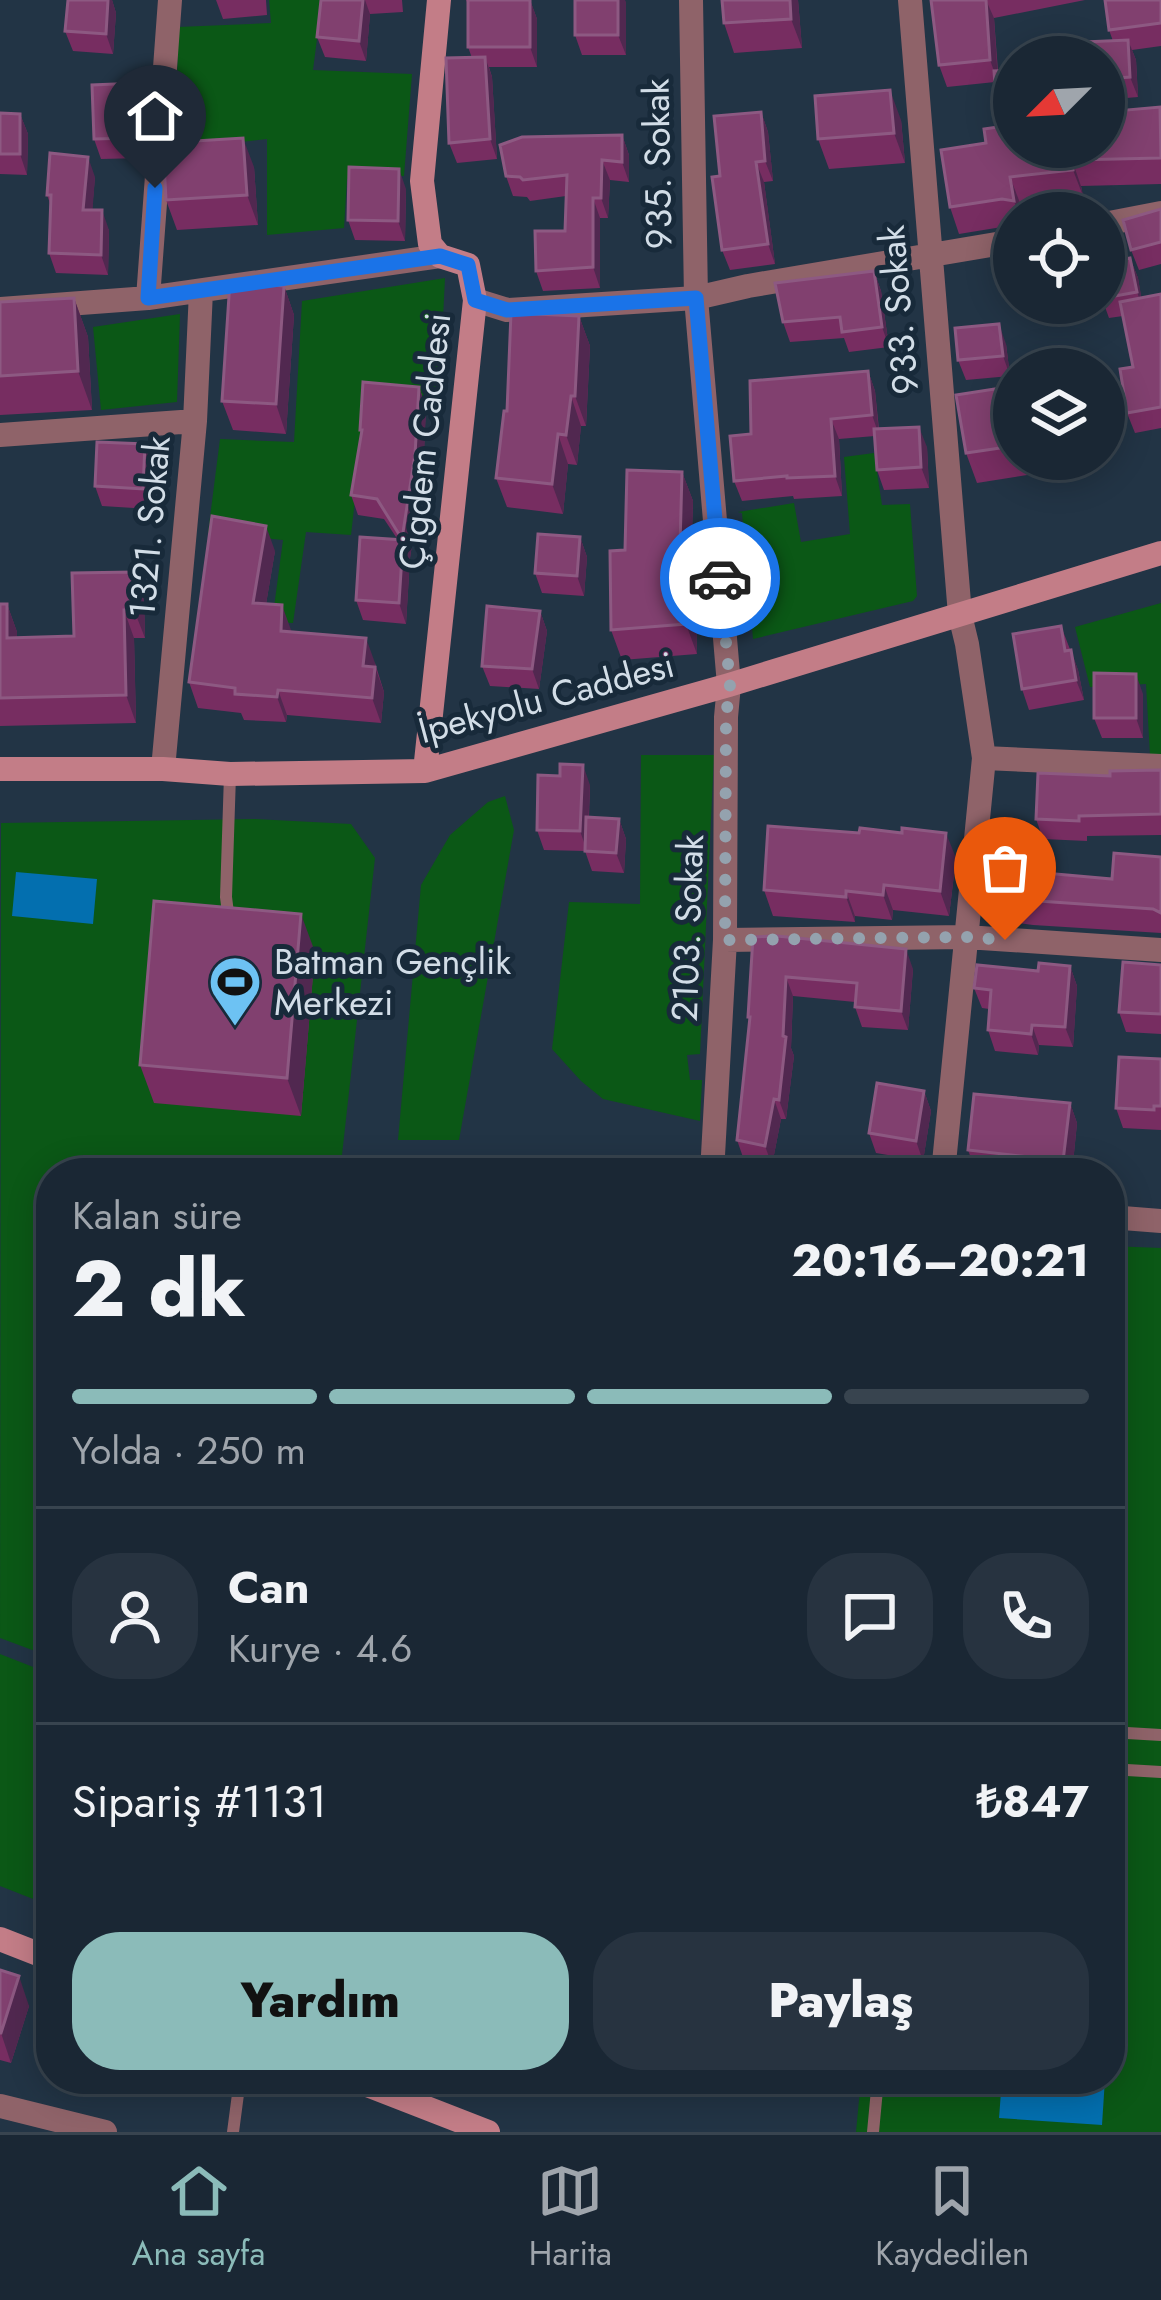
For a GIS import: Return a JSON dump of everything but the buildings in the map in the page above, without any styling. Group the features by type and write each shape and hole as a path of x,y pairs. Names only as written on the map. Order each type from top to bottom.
{"street":[{"path":"148,298 170,0"},
{"name":"Çigdem Caddesi","path":"425,771 475,300 468,265 440,256 430,244 422,181 440,0"},
{"name":"935. Sokak","path":"691,0 696,298 730,685"},
{"name":"933. Sokak","path":"910,0 960,615 985,758 944,1158"},
{"path":"1125,220 1161,214"},
{"path":"475,300 507,310 696,298 993,245"},
{"path":"0,309 148,298 440,256"},
{"name":"1321. Sokak","path":"163,770 195,421 201,291"},
{"path":"0,435 195,421"},
{"name":"İpekyolu Caddesi","path":"0,769 230,774 425,771 730,685 1161,553"},
{"name":"2103. Sokak","path":"713,1158 725,940 730,685"},
{"path":"985,758 1161,766"},
{"path":"725,940 966,937 1161,950"},
{"path":"1125,1218 1161,1222"},
{"path":"0,1939 36,1953"},
{"path":"390,2094 488,2132"},
{"path":"0,2105 105,2132"}],"lane":[{"path":"230,774 226,897 228,913 242,920"},
{"path":"1125,1733 1161,1735"},
{"path":"1125,1770 1161,1772"},
{"path":"233,2132 238,2094"},
{"path":"873,2132 877,2094"}],"green space":[{"path":"269,0 322,0 313,70 412,74 404,176 347,179 344,228 267,235 267,139 176,150 178,27 271,23"},
{"path":"445,278 439,400 367,395 351,535 306,532 293,623 272,622 283,540 208,533 220,439 294,442 302,301"},
{"path":"180,314 177,402 101,410 93,327"},
{"path":"874,453 882,505 910,504 917,596 913,601 753,639 742,513 738,512 794,503 801,542 850,534 844,457"},
{"path":"1161,603 1161,756 1150,755 1146,684 1090,687 1075,627"},
{"path":"641,755 714,755 700,1054 687,1055 690,1080 702,1080 700,1121 603,1099 552,1049 569,902 640,904"},
{"path":"505,796 514,830 459,1140 398,1140 421,885 450,835 488,802"},
{"path":"255,819 351,824 375,858 342,1158 36,1158 36,1651 0,1638 1,823"},
{"path":"1125,1247 1161,1248 1161,2132 856,2132 860,2094 1125,2094"},
{"path":"0,1654 36,1668 36,1900 0,1886"}],"water":[{"path":"16,872 97,879 93,924 12,916"},
{"path":"1001,2094 1104,2094 1102,2125 999,2118"}],"way so far":[{"path":"720,578 730,685 725,940 1005,940"}],"place":[{"name":"Batman Gençlik Merkezi","path":"235,1028"}],"route":[{"path":"155,188 148,298 440,256 468,265 475,300 507,310 696,298 720,578"}]}
